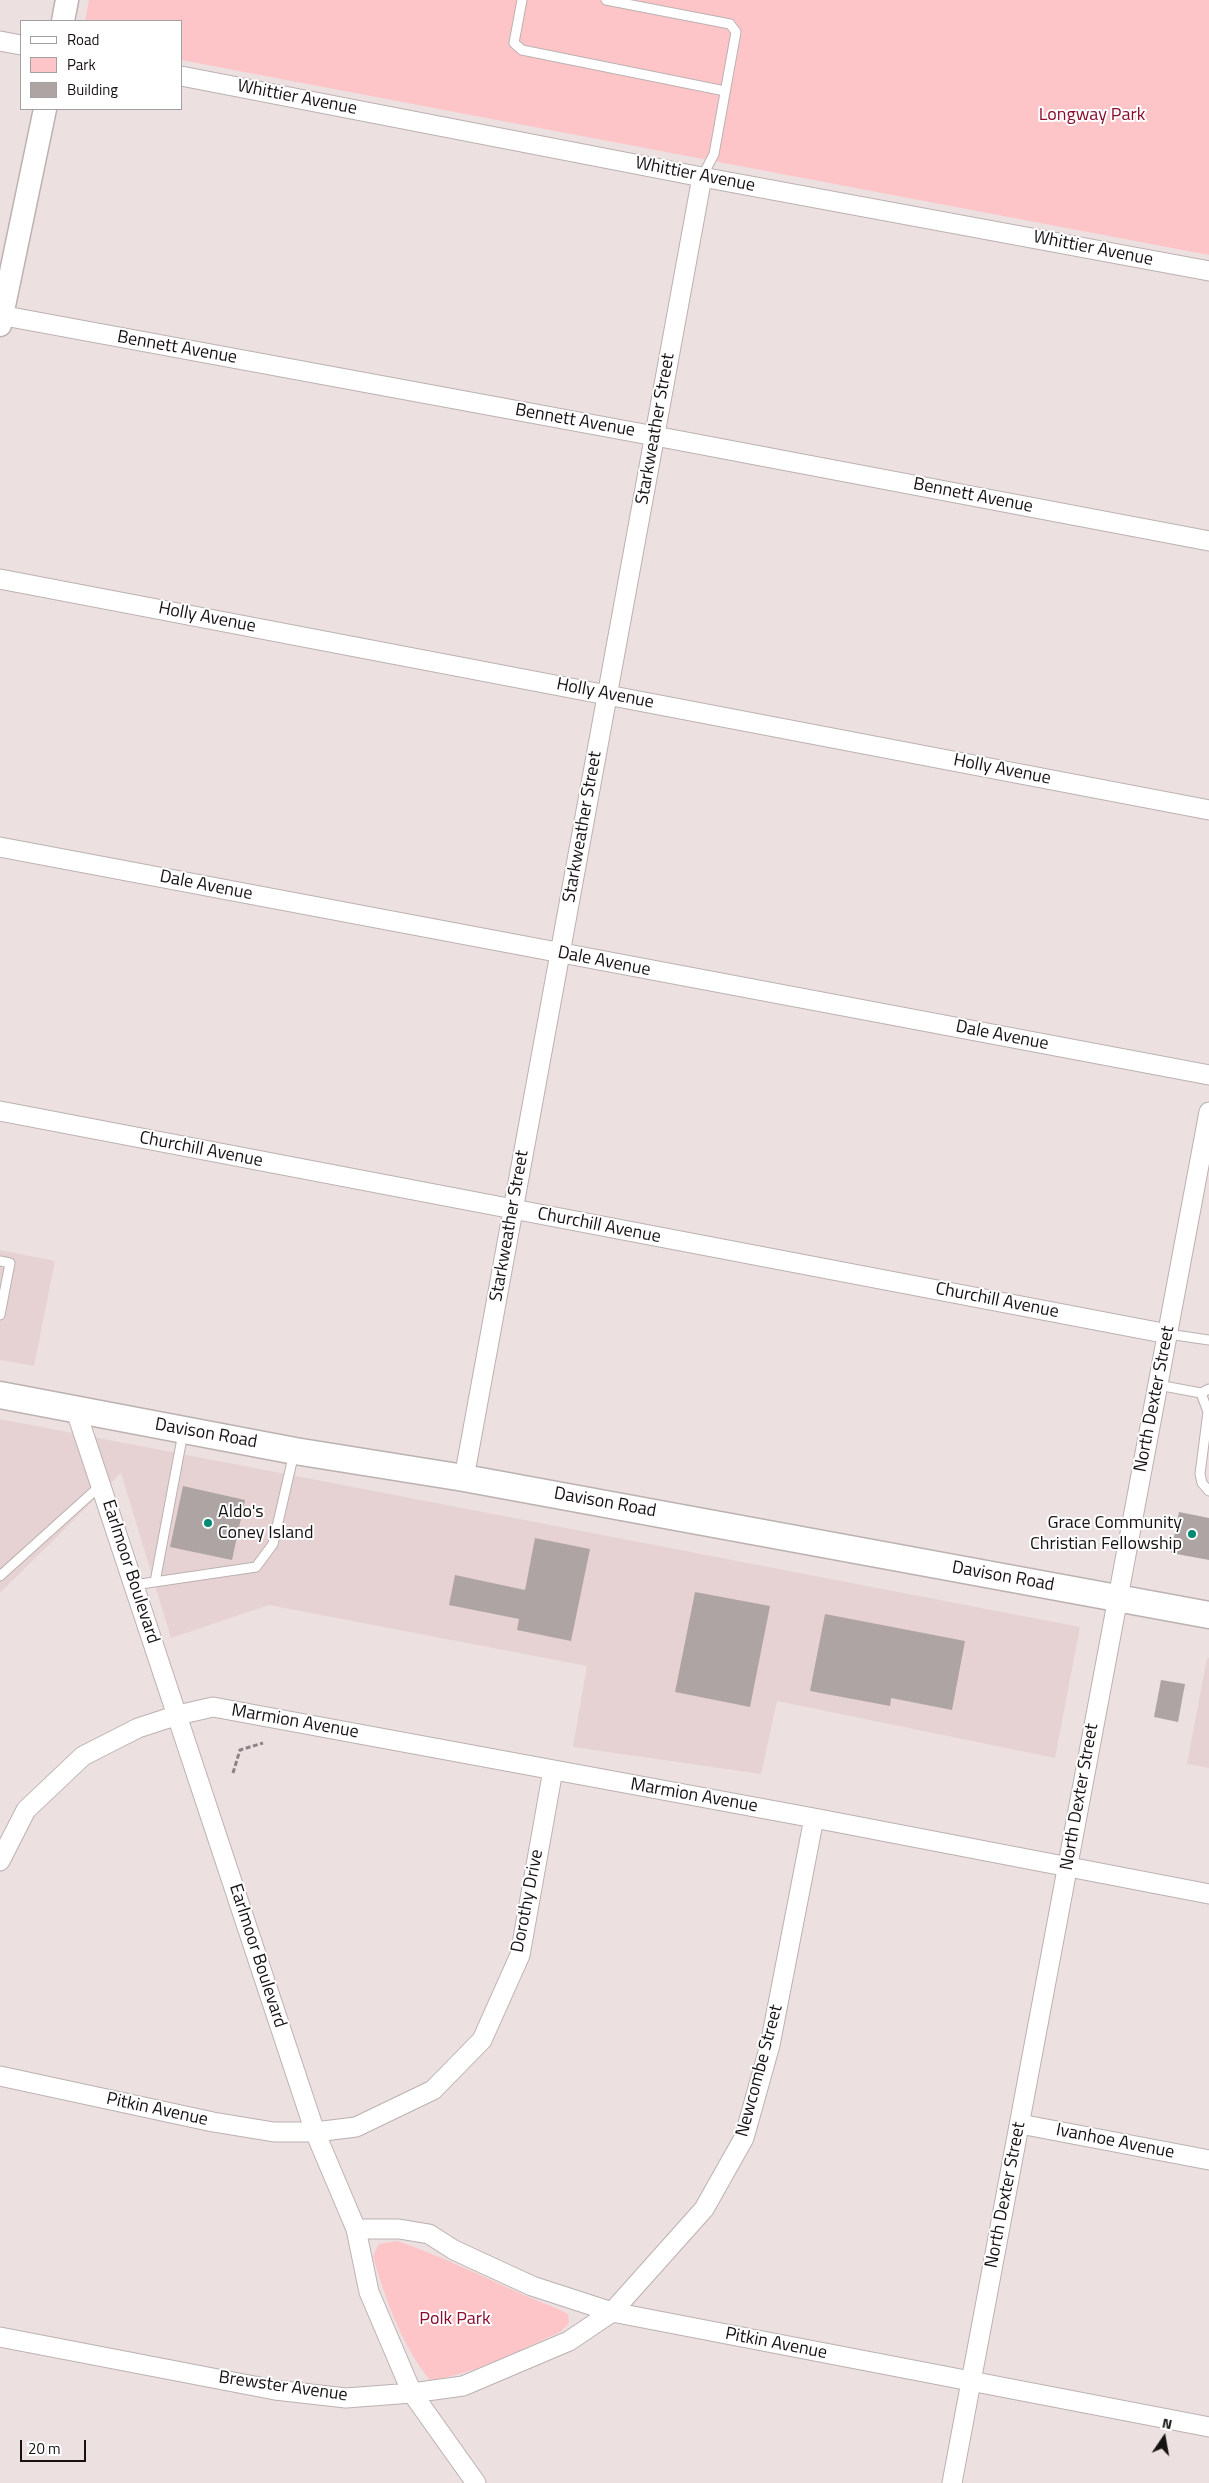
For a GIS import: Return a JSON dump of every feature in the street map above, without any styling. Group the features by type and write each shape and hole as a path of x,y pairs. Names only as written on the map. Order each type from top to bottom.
{"main road":[{"name":"Davison Road","path":"0,1395 295,1451 464,1478 1209,1615"}],"street":[{"path":"63,20 67,0"},
{"path":"0,41 20,45"},
{"name":"Whittier Avenue","path":"182,76 1209,271"},
{"path":"1,319 45,110"},
{"name":"Starkweather Street","path":"464,1478 702,176"},
{"name":"Bennett Avenue","path":"1,319 655,436 1209,541"},
{"name":"Holly Avenue","path":"0,579 1209,810"},
{"name":"Dale Avenue","path":"0,847 1209,1075"},
{"name":"Churchill Avenue","path":"0,1111 1168,1334"},
{"name":"North Dexter Street","path":"952,2483 1116,1598 1209,1112"},
{"name":"Earlmoor Boulevard","path":"76,1410 315,2132 356,2229 369,2292 412,2393 476,2483"},
{"name":"Marmion Avenue","path":"0,1861 26,1810 83,1756 138,1728 178,1715 214,1707 814,1818 1209,1894"},
{"name":"Dorothy Drive","path":"315,2132 356,2128 433,2090 482,2040 520,1955 553,1770"},
{"name":"Newcombe Street","path":"612,2312 704,2209 744,2138 770,2045 814,1818"},
{"name":"Pitkin Avenue","path":"0,2076 213,2122 274,2132 315,2132"},
{"name":"Ivanhoe Avenue","path":"1020,2124 1209,2160"},
{"name":"Pitkin Avenue","path":"356,2229 398,2229 429,2234 454,2250 532,2286 612,2312 1209,2427"},
{"name":"Brewster Avenue","path":"0,2336 275,2390 346,2398 412,2393 463,2386 569,2341 612,2312"}],"lane":[{"path":"522,0 514,43 522,50 725,92"},
{"path":"606,0 730,24 736,32 714,154 702,176"},
{"path":"0,1260 10,1263 0,1315"},
{"path":"1168,1334 1209,1340"},
{"path":"1158,1385 1205,1391 1208,1412 1200,1474 1202,1483 1209,1491"},
{"path":"155,1582 184,1430"},
{"path":"134,1585 256,1567 273,1544 295,1451"},
{"path":"0,1576 101,1485"}],"path":[{"path":"233,1773 240,1750 263,1743"}],"shaded area":[{"path":"0,1250 55,1261 34,1366 0,1360"},
{"path":"0,1419 1080,1627 1055,1758 777,1701 761,1774 573,1747 587,1666 269,1605 171,1638 121,1473 0,1593"},
{"path":"1207,1658 1209,1658 1209,1768 1187,1764"}],"green space":[{"name":"Longway Park","path":"89,0 1209,0 1209,255 182,60 182,20 85,20"},
{"name":"Polk Park","path":"397,2241 445,2259 562,2311 568,2314 569,2323 560,2332 481,2367 430,2380 420,2367 403,2337 383,2288 373,2256 379,2244"}],"building":[{"name":"Aldo's Coney Island","path":"183,1486 245,1500 232,1560 170,1547"},
{"name":"Grace Community Christian Fellowship","path":"1179,1512 1209,1518 1209,1560 1171,1553"},
{"path":"535,1538 590,1549 571,1641 517,1630 519,1619 449,1605 455,1575 525,1590"},
{"path":"695,1592 770,1606 750,1707 675,1692"},
{"path":"825,1614 965,1641 952,1710 891,1698 890,1706 810,1691"},
{"path":"1161,1680 1185,1684 1178,1722 1154,1717"}],"place":[{"name":"Aldo's Coney Island","path":"208,1523"},
{"name":"Grace Community Christian Fellowship","path":"1192,1534"}]}
